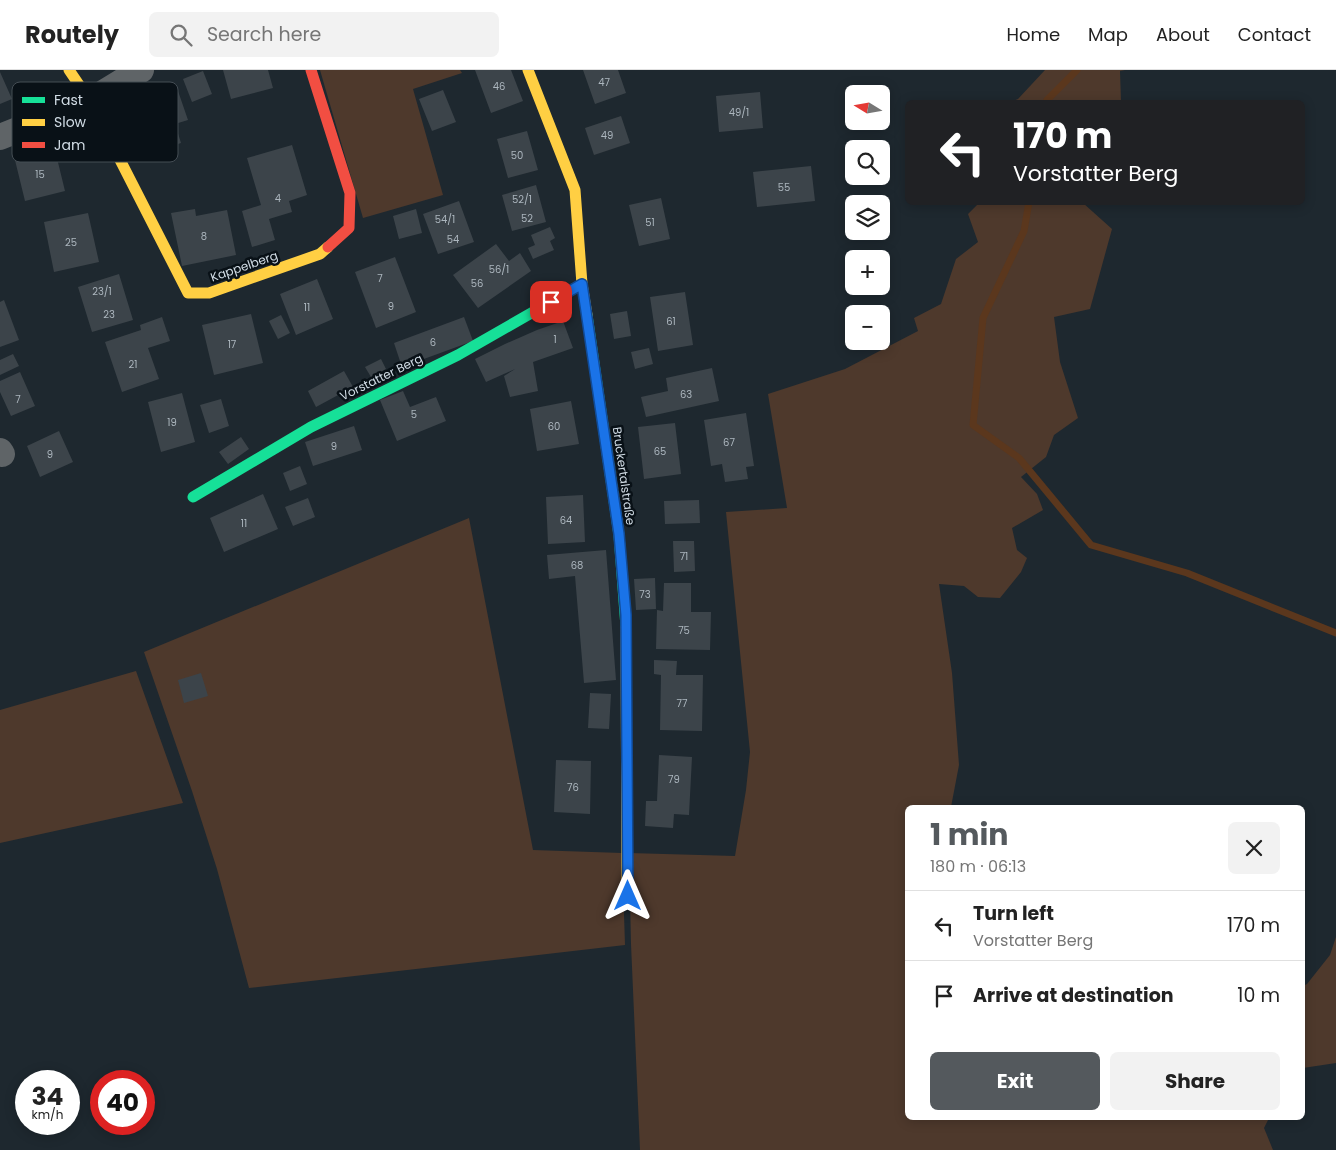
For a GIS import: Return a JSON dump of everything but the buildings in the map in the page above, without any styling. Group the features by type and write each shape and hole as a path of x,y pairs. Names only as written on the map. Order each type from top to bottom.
{"street":[{"path":"69,70 77,82"},
{"path":"121,82 141,70"},
{"name":"Kappelberg","path":"121,162 188,293 209,293 320,254 349,228 350,193 311,70"},
{"name":"Bruckertalstraße","path":"528,70 575,190 582,284 619,534 626,615 628,896"},
{"path":"0,137 12,132"},
{"name":"Vorstatter Berg","path":"193,496 311,427 458,355 582,284"}],"shaded area":[{"path":"320,70 460,70 462,73 413,89 443,195 363,218"},
{"path":"1045,70 1125,70 1120,71 1121,100 1015,100"},
{"path":"977,205 1085,205 1112,229 1090,309 1054,317 1060,362 1078,418 1054,435 1046,457 1021,477 1037,494 1043,510 1012,528 1017,550 1027,558 1021,572 1000,598 978,597 964,586 939,584 952,673 959,765 951,805 905,805 905,1120 1268,1120 1264,1128 1273,1150 640,1150 629,853 735,856 750,752 726,512 787,508 768,394 845,369 882,350 890,350 890,346 918,331 914,318 941,304 956,259 978,242 968,214"},
{"path":"469,518 533,850 622,853 625,945 249,988 217,869 144,652"},
{"path":"136,671 183,803 0,843 0,710"},
{"path":"1336,937 1336,1063 1305,1068 1305,985 1330,955"}],"waterway":[{"path":"1047,100 1077,70"},
{"path":"1028,205 1024,231 983,318 973,425 1019,458 1091,545 1187,573 1336,633"}],"traffic: fast":[{"path":"193,497 311,427 458,355 582,284"},
{"path":"587,315 619,535 626,627"}],"traffic: slow":[{"path":"69,70 77,82"},
{"path":"528,70 575,190 582,284 587,315"},
{"path":"121,162 188,293 209,293 320,254 328,247"},
{"path":"626,627 627,896"}],"traffic: jam":[{"path":"311,70 350,193 349,228 328,247"}],"route":[{"path":"551,302 582,284 619,534 626,615 628,896"}]}
